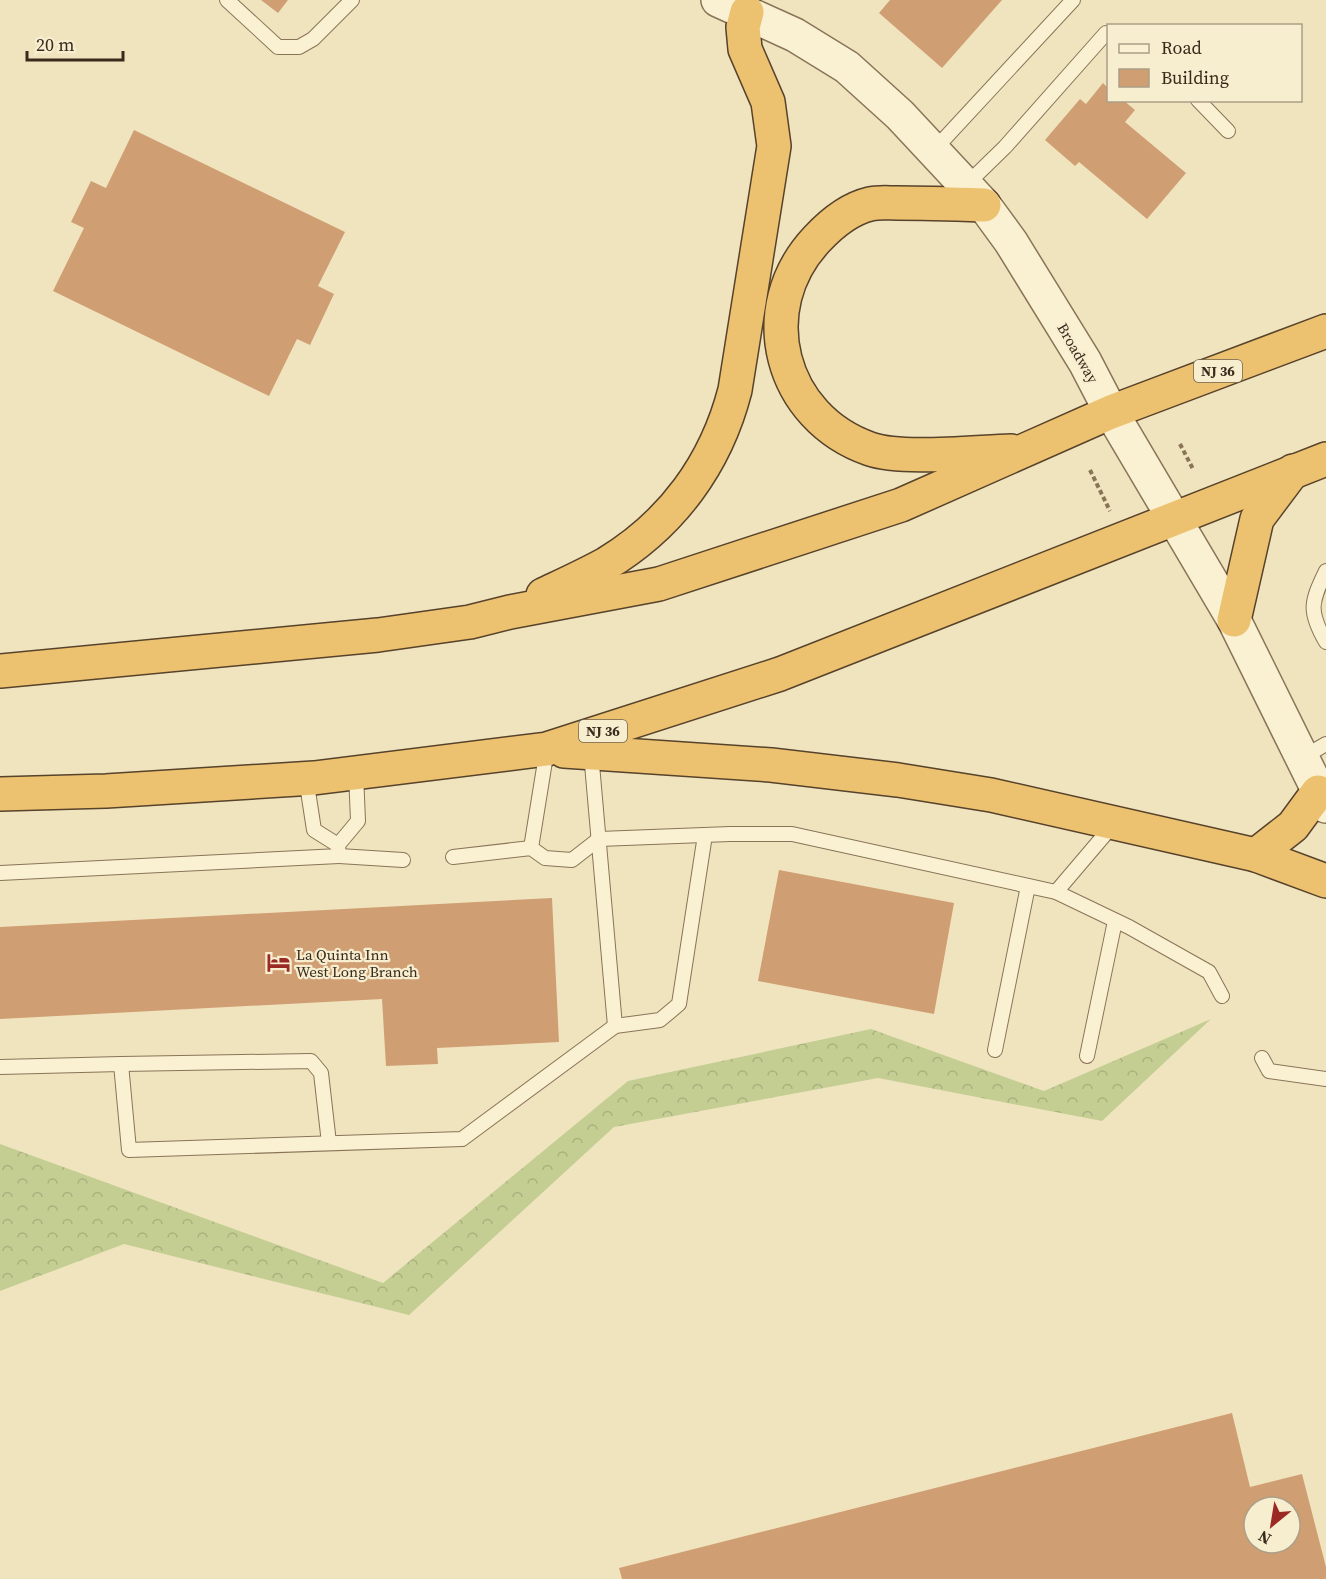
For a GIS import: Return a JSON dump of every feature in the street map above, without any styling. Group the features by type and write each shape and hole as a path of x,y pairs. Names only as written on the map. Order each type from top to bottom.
{"highway":[{"path":"510,612 606,563 645,535 690,489 716,447 728,416 735,390 774,146 768,102 745,49 743,27 733,6"},
{"path":"975,195 871,204 849,212 828,227 807,249 791,277 784,298 780,326 786,364 796,390 817,417 839,435 870,449 890,454 1028,450"},
{"name":"NJ 36","path":"0,671 378,635 470,622 510,612 659,584 721,566 901,505 1111,412 1326,331"},
{"name":"NJ 36","path":"590,744 780,674 1326,459"},
{"path":"1234,620 1257,519 1293,471"},
{"path":"0,794 106,791 306,778 590,744 898,780 991,795 1256,855 1326,881"},
{"path":"1256,855 1293,826 1322,799"}],"street":[{"name":"Broadway","path":"733,6 795,35 847,67 900,115 975,195 1017,252 1085,362 1173,519 1314,751 1322,799"}],"lane":[{"path":"227,0 278,47 299,47 313,39 352,0"},
{"path":"934,150 1072,0"},
{"path":"975,195 1005,147 1107,33"},
{"path":"1200,102 1228,131"},
{"path":"1326,571 1313,597 1315,622 1326,642"},
{"path":"590,744 615,1026"},
{"path":"531,848 547,749"},
{"path":"338,850 358,821 356,773"},
{"path":"306,778 314,830 338,850"},
{"path":"1056,892 1114,823"},
{"path":"453,858 531,848 545,858 572,860 599,839 792,834 1056,892 1209,972 1222,996"},
{"path":"121,1064 129,1150 462,1139 615,1026 660,1020 679,1004 705,835"},
{"path":"0,873 338,850 404,860"},
{"path":"995,1050 1029,886"},
{"path":"1087,1056 1115,921"},
{"path":"1262,1058 1269,1071 1326,1079"},
{"path":"0,1067 311,1061 321,1074 329,1143"}],"path":[{"path":"1180,444 1193,469"},
{"path":"1090,470 1112,514"}],"green space":[{"path":"1211,1019 1102,1121 878,1078 614,1127 409,1315 124,1244 0,1291 0,1144 383,1283 628,1081 871,1029 1044,1091"}],"building":[{"path":"261,0 288,0 278,13"},
{"path":"890,0 1002,0 942,68 879,13"},
{"path":"1103,83 1107,87 1107,102 1125,102 1135,110 1125,122 1186,173 1147,219 1079,162 1075,166 1045,140 1080,99 1086,104"},
{"path":"134,130 345,232 318,286 334,294 310,345 297,339 269,396 53,291 84,228 71,222 91,181 106,188"},
{"path":"779,870 954,903 934,1014 758,981"},
{"name":"La Quinta Inn West Long Branch","path":"552,898 559,1042 437,1048 438,1064 386,1066 382,999 0,1019 0,927"},
{"path":"1232,1413 1250,1487 1302,1474 1326,1567 1326,1579 622,1579 619,1568"}],"place":[{"name":"La Quinta Inn West Long Branch","path":"278,963"}]}
